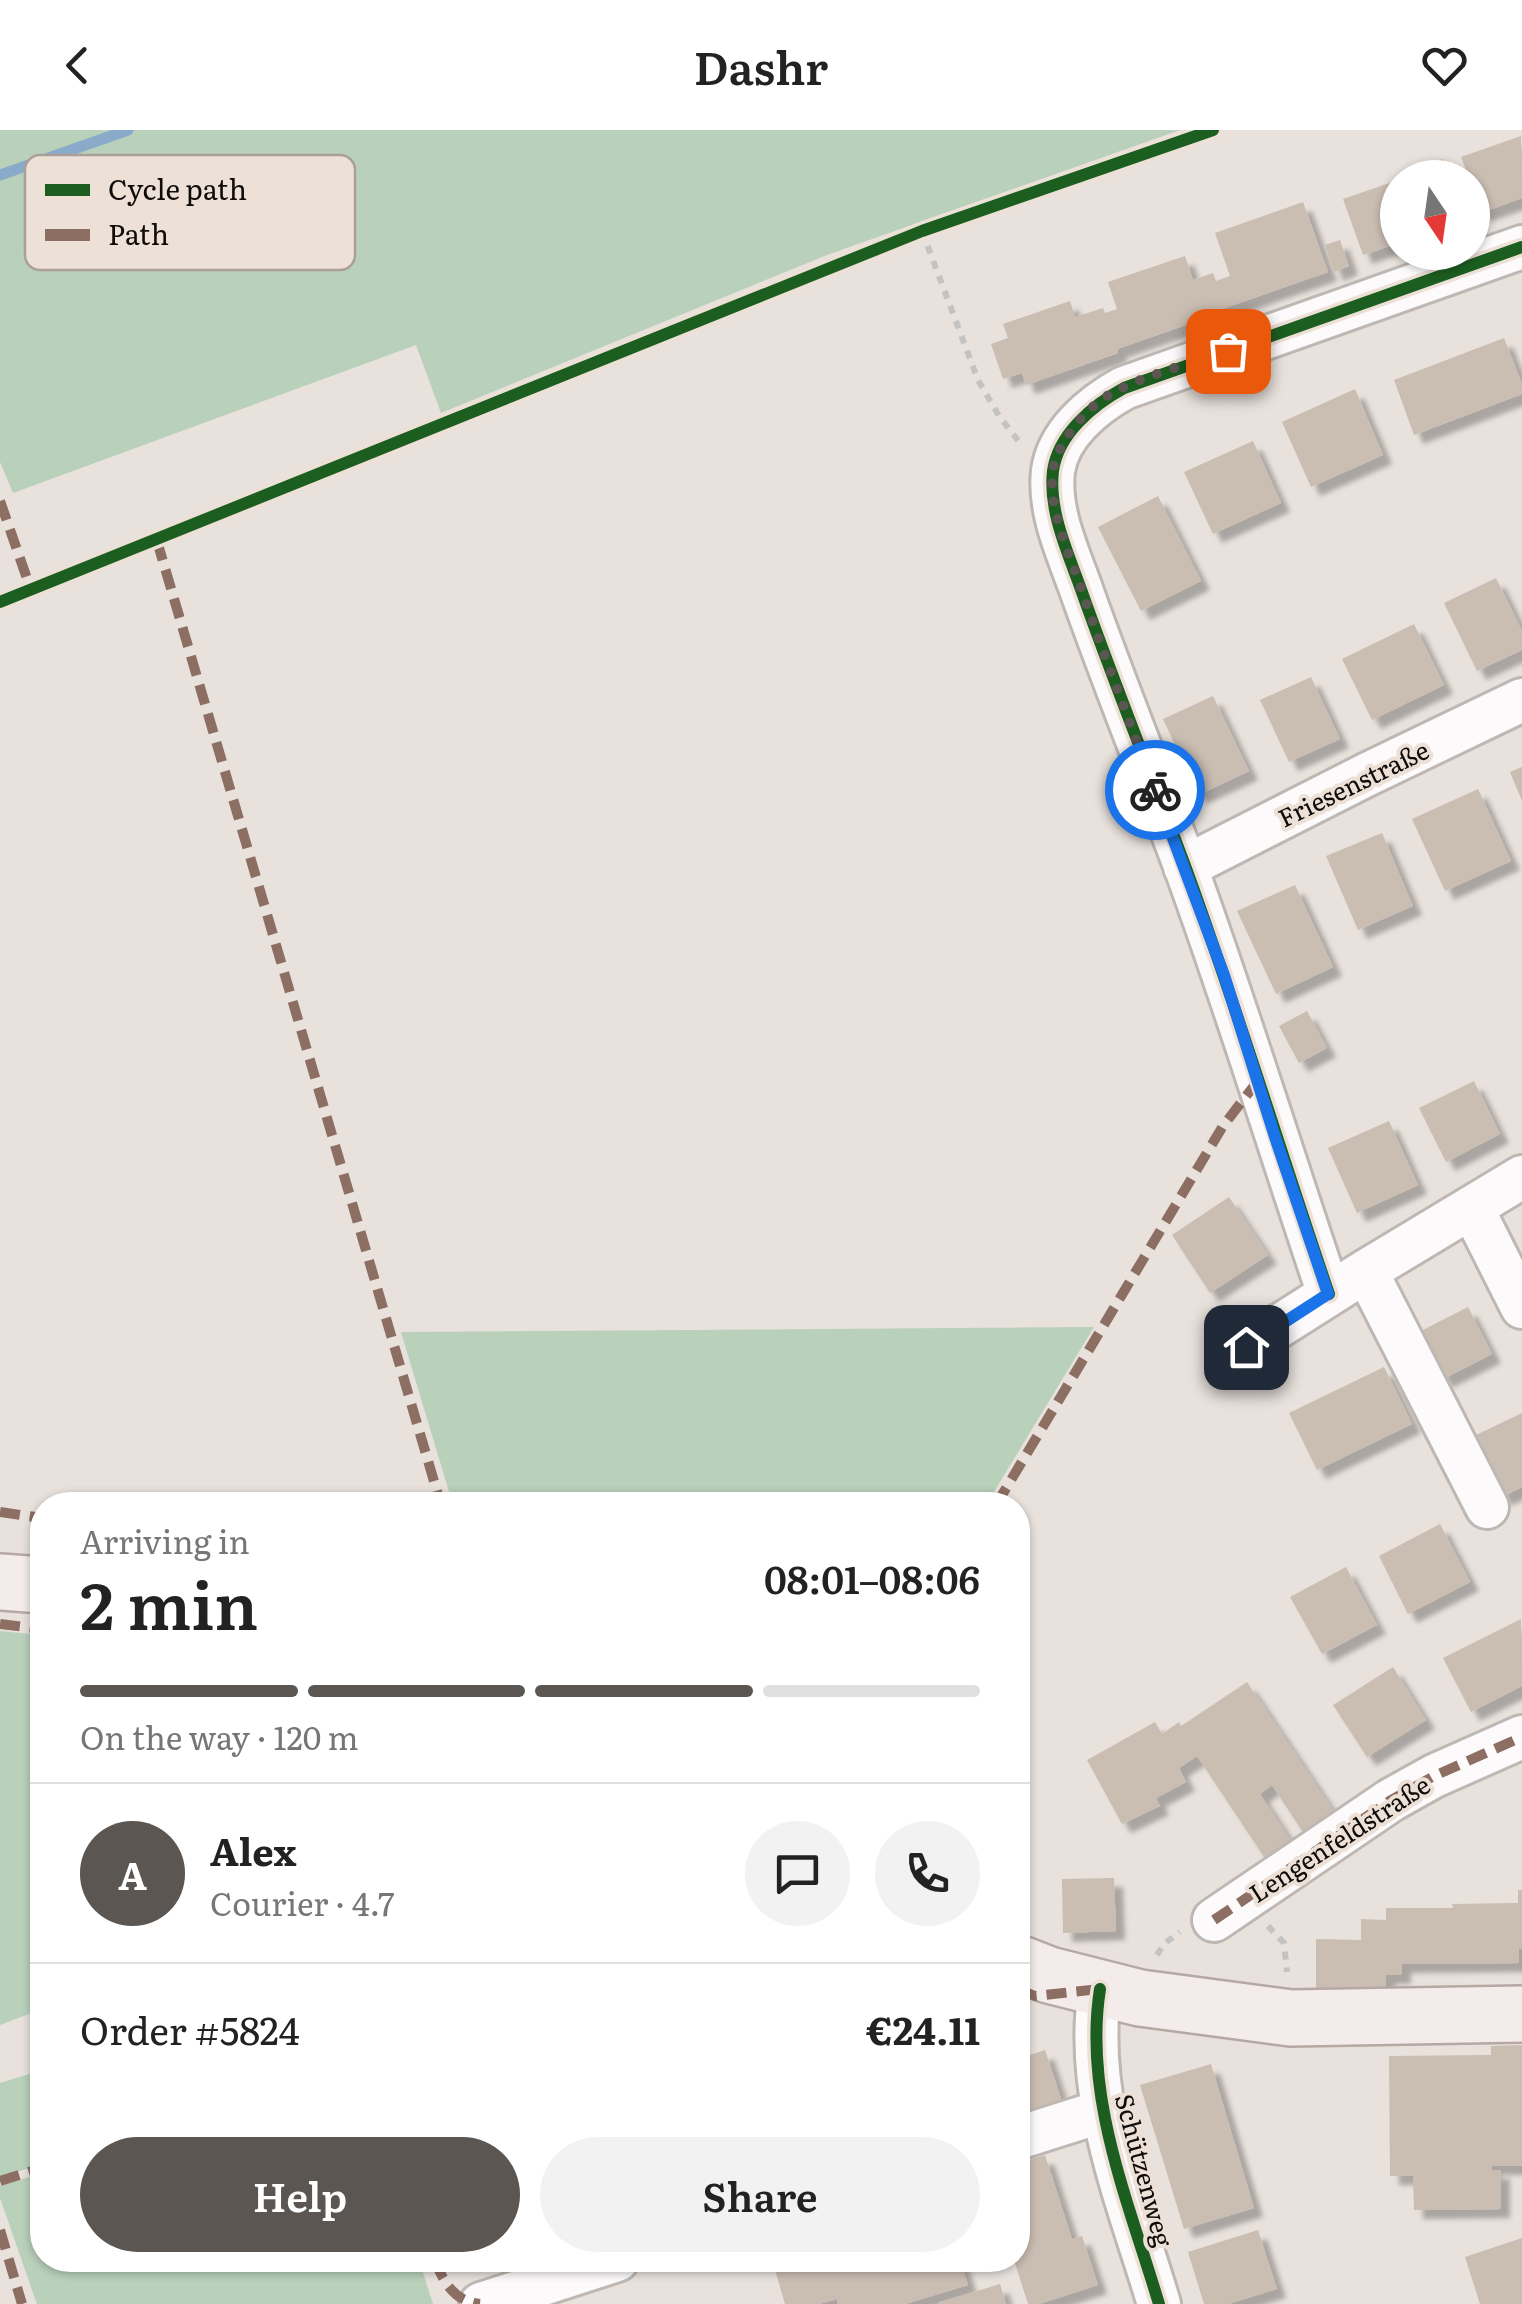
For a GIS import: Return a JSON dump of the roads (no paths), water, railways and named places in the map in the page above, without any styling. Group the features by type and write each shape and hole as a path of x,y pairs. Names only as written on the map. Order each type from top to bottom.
{"main road":[{"path":"0,1582 30,1585"},
{"path":"1030,1968 1120,1994 1291,2018 1522,2014"}],"street":[{"path":"1328,1294 1224,975 1110,674 1061,529 1055,503 1054,467 1066,438 1082,419 1100,401 1124,388 1517,263"},
{"name":"Friesenstraße","path":"1185,867 1522,700"},
{"path":"1246,1347 1522,1177"},
{"path":"1472,1208 1522,1306"},
{"path":"1366,1270 1486,1507"},
{"name":"Lengenfeldstraße","path":"1228,1910 1391,1800 1522,1737"},
{"name":"Schützenweg","path":"1120,1994 1098,2030 1103,2112 1155,2303"},
{"path":"1030,2134 1103,2112"},
{"path":"481,2304 580,2272"}],"waterway":[{"path":"57,155 128,130"},
{"path":"0,175 25,166"}]}
